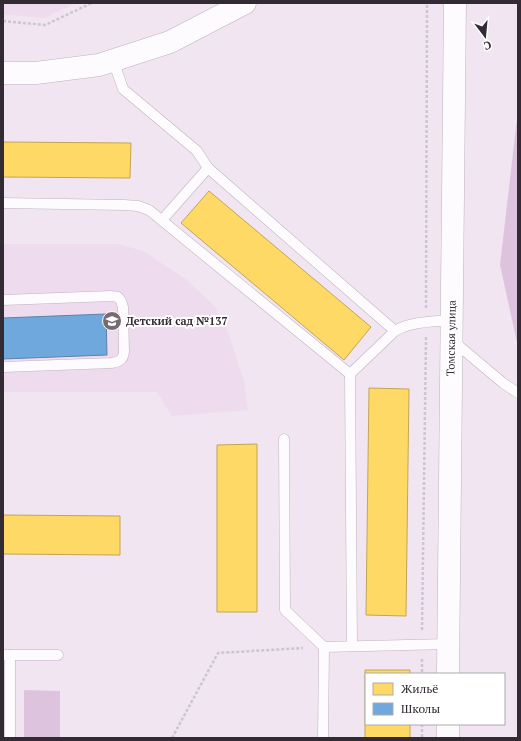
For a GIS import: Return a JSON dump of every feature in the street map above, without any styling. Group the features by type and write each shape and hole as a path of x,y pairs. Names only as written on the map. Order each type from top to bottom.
{"street":[{"path":"3,73 36,73 99,64 113,60 170,42 245,3"},
{"name":"Томская улица","path":"448,673 455,3"},
{"path":"448,725 448,738"}],"lane":[{"path":"113,60 123,89 197,151 208,168 395,331"},
{"path":"162,220 208,168"},
{"path":"3,203 138,206 149,210 350,374"},
{"path":"3,300 110,296 118,297 121,301 122,307 124,352 123,358 120,361 112,363 3,367"},
{"path":"352,646 350,374 395,331 409,325 451,330 503,383 518,393"},
{"path":"284,439 285,610 324,647 448,644"},
{"path":"323,738 324,647"},
{"path":"10,738 6,655 58,655"}],"path":[{"path":"3,21 45,25 92,3"},
{"path":"172,738 218,653 324,647"},
{"path":"422,725 422,738"}],"shaded area":[{"path":"3,3 76,3 44,18 3,14"},
{"path":"518,110 518,347 500,265"},
{"name":"Детский сад №137","path":"3,244 118,244 143,251 187,280 215,307 229,335 244,382 248,410 172,416 157,392 3,392"},
{"path":"24,690 60,691 60,738 24,738"}],"building: Жильё":[{"path":"3,142 131,143 130,178 3,177"},
{"path":"209,191 371,327 344,360 181,223"},
{"path":"369,388 409,389 406,616 366,615"},
{"path":"257,444 257,612 217,612 217,445"},
{"path":"3,515 120,516 120,555 3,554"},
{"path":"365,670 410,670 410,673 365,673"},
{"path":"365,725 410,725 410,738 365,738"}],"building: Школы":[{"path":"106,314 107,355 3,359 3,318"}],"place":[{"name":"Детский сад №137","path":"112,321"}]}
